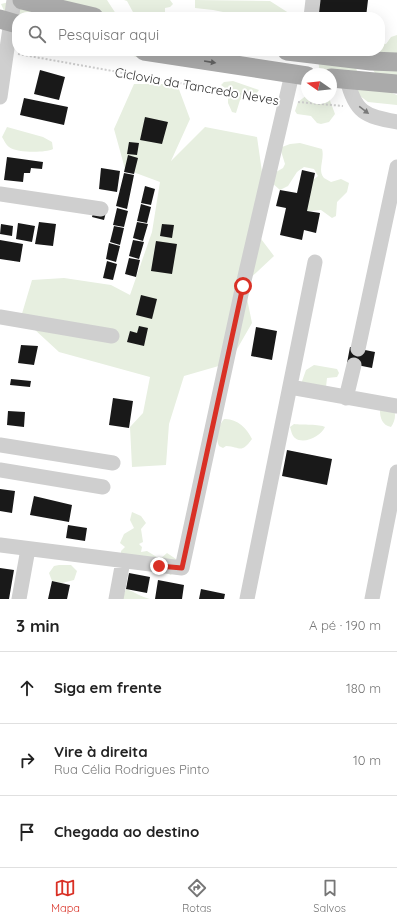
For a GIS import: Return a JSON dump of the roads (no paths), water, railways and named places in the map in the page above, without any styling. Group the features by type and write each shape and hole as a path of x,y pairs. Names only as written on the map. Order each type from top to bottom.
{"main road":[{"path":"22,0 48,4 76,12"},
{"path":"176,56 299,75"},
{"path":"342,56 397,62"},
{"path":"339,79 397,84"}],"street":[{"path":"1,88 14,0"},
{"path":"312,12 313,0"},
{"path":"0,545 182,568 243,286 286,101 299,75"},
{"path":"339,79 360,108 375,118 397,122"},
{"path":"358,349 397,166"},
{"path":"0,194 101,209"},
{"path":"247,599 315,262"},
{"path":"0,317 112,336"},
{"path":"346,398 354,365"},
{"path":"290,388 397,406"},
{"path":"0,445 113,463"},
{"path":"0,470 103,487"},
{"path":"372,599 397,472"},
{"path":"18,599 28,548"},
{"path":"116,599 123,561"}]}
